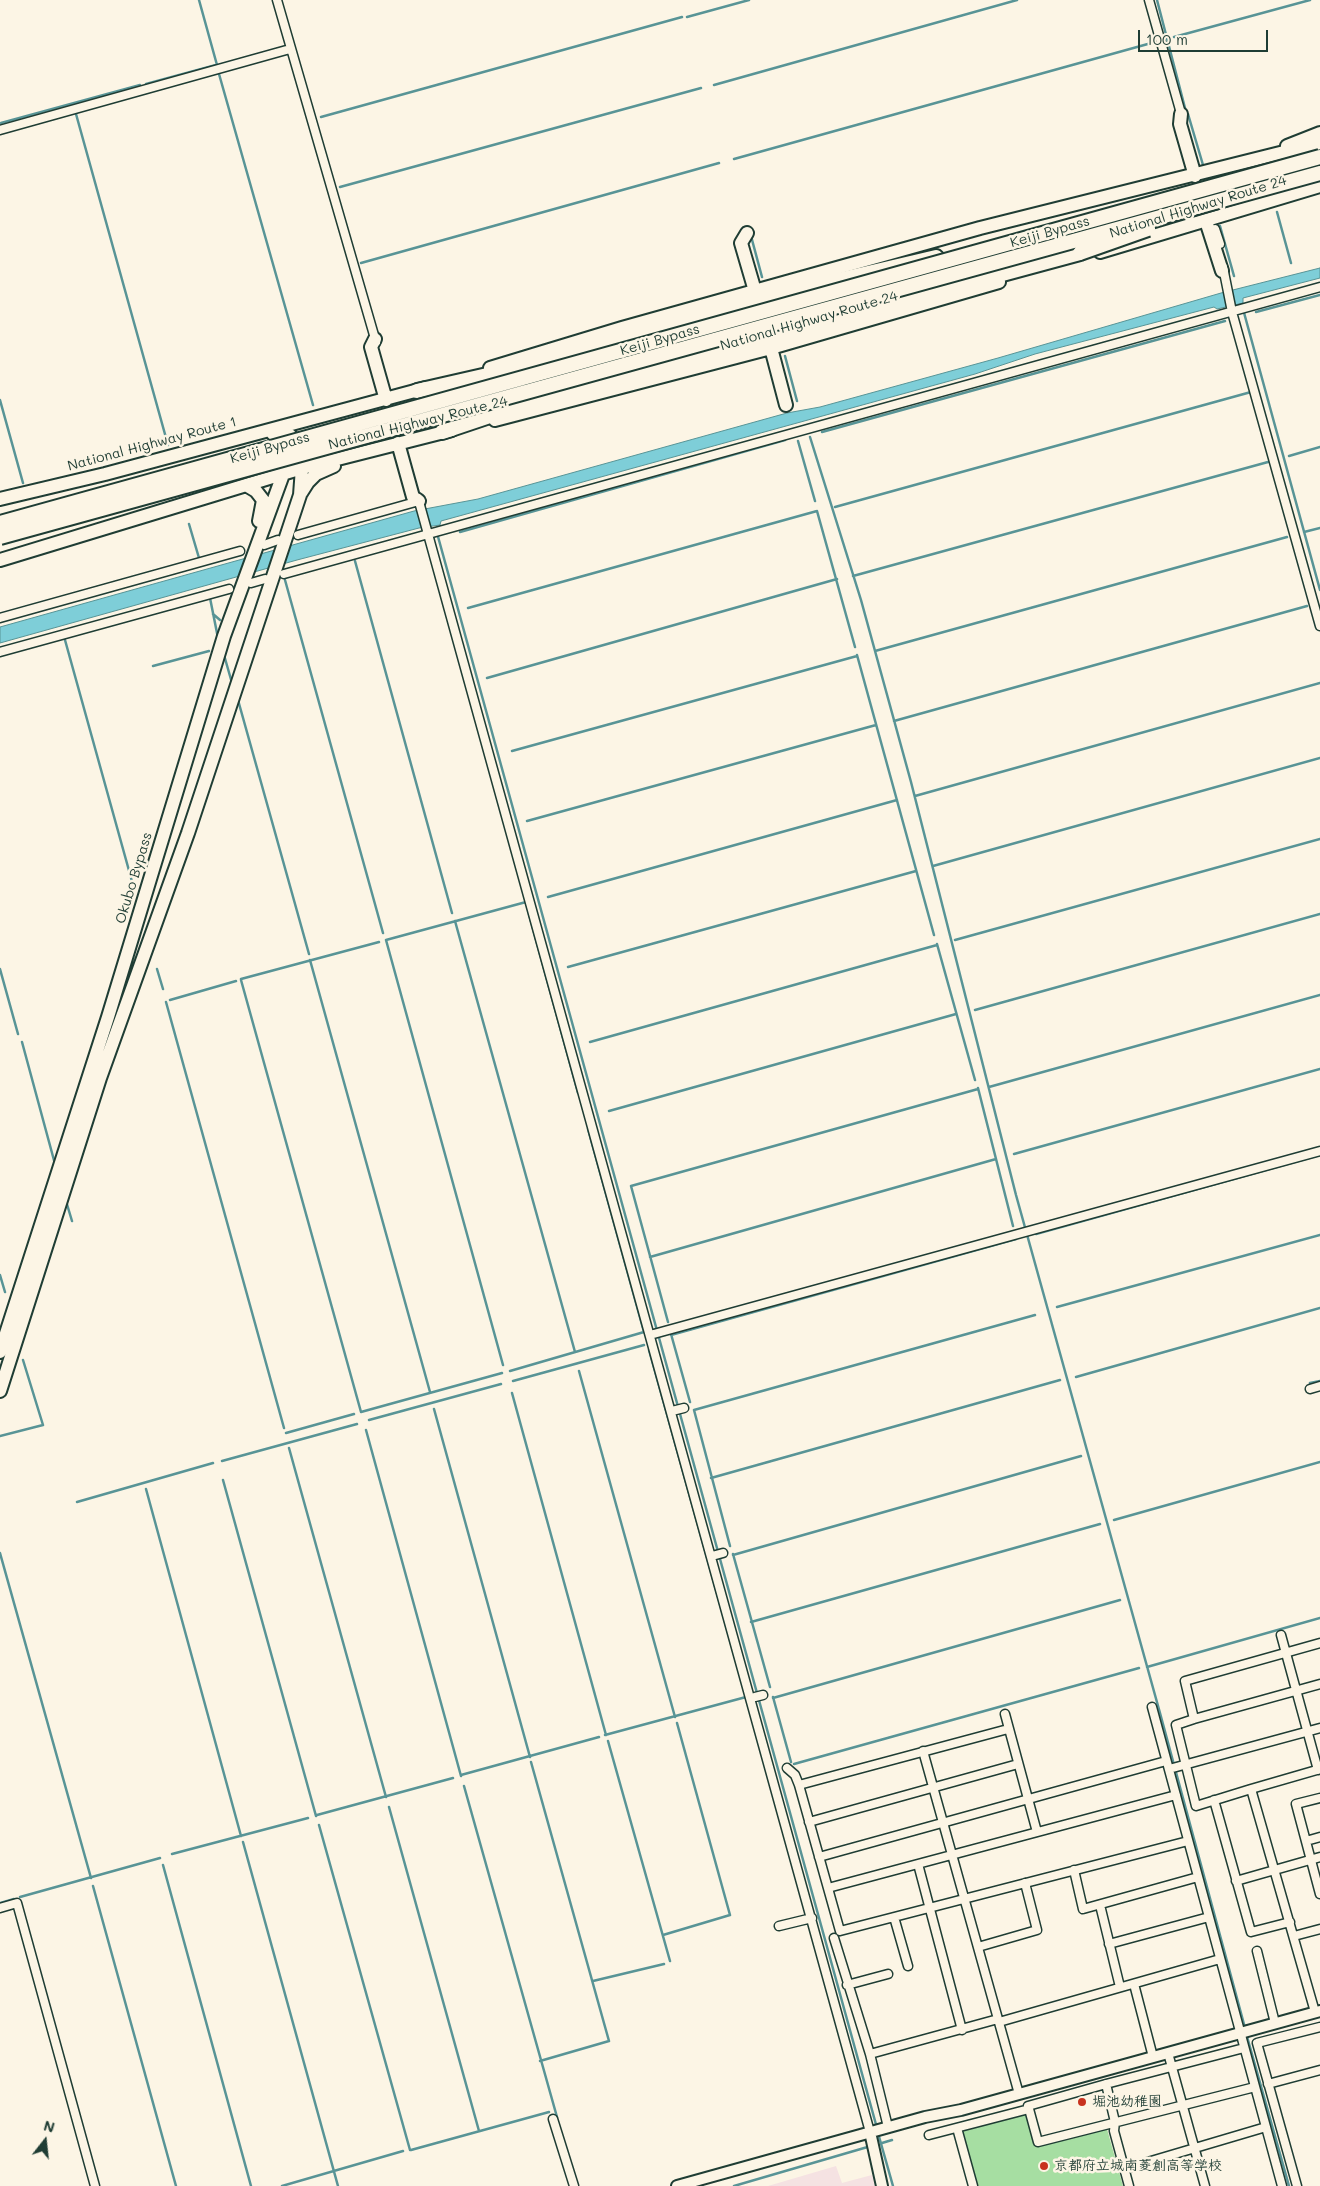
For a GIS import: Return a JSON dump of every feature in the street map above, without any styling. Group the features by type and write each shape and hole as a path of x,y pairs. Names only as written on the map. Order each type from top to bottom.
{"highway":[{"path":"1181,114 1180,124 1196,170"},
{"path":"1250,162 1320,133"},
{"name":"National Highway Route 24","path":"312,418 386,400 622,328 980,228 1196,170 1250,162 1320,143"},
{"name":"Keiji Bypass","path":"0,523 1320,157"},
{"name":"Keiji Bypass","path":"0,537 1320,173"},
{"name":"National Highway Route 24","path":"302,468 401,448 442,432 500,419 771,348 1211,225 1264,204 1320,186"},
{"path":"442,432 540,399 1080,253 1262,189"},
{"path":"1264,204 1320,195"},
{"path":"1211,225 1222,270"},
{"path":"417,391 529,365 796,290 1073,226"},
{"path":"747,233 741,243 755,291"},
{"path":"375,339 371,347 386,400"},
{"path":"771,348 789,405"},
{"name":"Okubo Bypass","path":"0,1391 18,1316 58,1172 108,1017 241,583 252,550 283,474 296,445 312,418"},
{"name":"National Highway Route 1","path":"0,499 105,474 312,418"},
{"path":"300,495 308,482 327,467 473,429 500,419"},
{"path":"105,474 148,468 279,432 290,435 296,445"},
{"name":"Okubo Bypass","path":"0,1352 18,1316 64,1193 124,1008 188,833 275,575 281,542 300,495 302,468 296,445"},
{"path":"401,448 413,498 419,503"},
{"path":"0,560 302,468"},
{"path":"246,485 256,491 263,500 262,512 252,550"}],"street":[{"path":"278,0 290,49 389,387"},
{"path":"1149,0 1181,114"},
{"path":"0,130 290,49"},
{"path":"1222,270 1235,311 1320,626"},
{"path":"0,652 427,531 1320,287"},
{"path":"298,535 419,503 677,1409 812,1918 832,1985 871,2134 882,2186"},
{"path":"0,618 281,542"},
{"path":"655,1334 1320,1151"},
{"path":"1310,1389 1320,1386"},
{"path":"1281,1635 1286,1653 1296,1690 1307,1731 1319,1770 1196,1806 1176,1725 1194,1719 1296,1690 1320,1684"},
{"path":"1194,1719 1185,1681 1320,1643"},
{"path":"1152,1707 1266,2127 1279,2185"},
{"path":"1005,1714 1037,1832"},
{"path":"819,1858 1028,1800 1168,1765 1185,1764 1320,1728"},
{"path":"799,1785 1008,1729"},
{"path":"923,1751 1019,2094"},
{"path":"810,1822 1018,1764"},
{"path":"787,1768 795,1775 799,1785 840,1931 1188,1841"},
{"path":"678,2186 871,2134 886,2127 925,2116 961,2110 1317,2011 1251,1789"},
{"path":"828,1888 1176,1795"},
{"path":"1320,1798 1296,1804 1320,1894"},
{"path":"1214,1800 1251,1932 1290,1922"},
{"path":"1306,1841 1320,1837"},
{"path":"1236,1880 1320,1857"},
{"path":"918,1864 962,2030"},
{"path":"1074,1870 1083,1909 1198,1877"},
{"path":"978,1947 1037,1930 1025,1883"},
{"path":"0,1908 17,1903 95,2186"},
{"path":"1100,1904 1120,1987"},
{"path":"894,1917 908,1966"},
{"path":"1110,1944 1209,1917"},
{"path":"779,1926 812,1918"},
{"path":"1294,1936 1320,1929"},
{"path":"834,1938 846,1983 870,2054 886,2127"},
{"path":"1257,1952 1275,2023"},
{"path":"870,2054 1134,1984 1220,1959"},
{"path":"832,1985 888,1974"},
{"path":"1134,1984 1153,2057"},
{"path":"1296,2186 1257,2043 1320,2027"},
{"path":"929,2136 1028,2109 1028,2106 1062,2098 1106,2084 1244,2048"},
{"path":"1168,2053 1205,2186"},
{"path":"1268,2084 1320,2070"},
{"path":"1057,2083 1062,2098"},
{"path":"1106,2084 1115,2122 1114,2131 1129,2186"},
{"path":"1028,2109 1038,2142 1255,2087"},
{"path":"553,2119 574,2186"},
{"path":"1124,2169 1266,2127"},
{"path":"957,2128 973,2186"}],"shaded area":[{"path":"836,2166 842,2183 872,2175 875,2186 768,2186"}],"green space":[{"name":"京都府立城南菱創高等学校","path":"1024,2113 1027,2115 1036,2146 1104,2127 1107,2129 1123,2186 976,2186 961,2133 962,2129"}],"water":[{"path":"1320,268 1320,278 1243,298 1243,303 1217,309 1214,307 1035,354 975,374 441,521 440,525 419,528 297,560 0,643 0,627 414,511 478,499 787,413 820,407 998,358 1221,293"}],"waterway":[{"path":"199,0 217,65"},
{"path":"687,17 749,0"},
{"path":"714,85 1017,0"},
{"path":"1157,0 1185,108"},
{"path":"1174,37 1310,0"},
{"path":"321,117 682,17"},
{"path":"734,159 1155,42"},
{"path":"146,84 216,65"},
{"path":"219,74 313,405"},
{"path":"1,123 140,85"},
{"path":"340,187 701,88"},
{"path":"76,114 168,445"},
{"path":"1188,114 1203,165"},
{"path":"361,263 719,163"},
{"path":"1277,212 1291,263"},
{"path":"1220,226 1234,276"},
{"path":"751,236 762,277"},
{"path":"1256,312 1320,295"},
{"path":"1243,309 1320,590"},
{"path":"822,432 1225,321"},
{"path":"785,356 797,401"},
{"path":"835,507 1251,392"},
{"path":"0,400 23,483"},
{"path":"810,437 861,600 911,782 1016,1195 1160,1713 1245,2028"},
{"path":"460,532 785,440"},
{"path":"798,441 815,501"},
{"path":"1289,456 1320,447"},
{"path":"853,576 1268,462"},
{"path":"817,511 855,647"},
{"path":"468,608 817,511"},
{"path":"189,524 199,558"},
{"path":"1304,532 1320,528"},
{"path":"437,533 877,2128"},
{"path":"875,651 1287,537"},
{"path":"355,561 452,913"},
{"path":"487,678 837,579"},
{"path":"285,580 383,933"},
{"path":"210,598 218,638"},
{"path":"894,721 1307,606"},
{"path":"213,614 220,620"},
{"path":"65,640 133,885"},
{"path":"153,666 209,651"},
{"path":"224,655 232,683"},
{"path":"857,655 934,935"},
{"path":"512,751 857,656"},
{"path":"915,796 1320,683"},
{"path":"238,700 309,954"},
{"path":"527,821 876,725"},
{"path":"933,866 1320,758"},
{"path":"548,897 897,800"},
{"path":"955,940 1320,839"},
{"path":"568,967 916,871"},
{"path":"386,940 526,903"},
{"path":"529,914 578,1093"},
{"path":"975,1010 1320,914"},
{"path":"455,921 575,1352"},
{"path":"386,940 503,1365"},
{"path":"241,979 379,942"},
{"path":"937,944 975,1080"},
{"path":"590,1042 937,945"},
{"path":"310,960 430,1392"},
{"path":"0,969 18,1034"},
{"path":"157,969 163,989"},
{"path":"241,980 361,1412 502,1373"},
{"path":"170,1000 236,981"},
{"path":"989,1087 1320,995"},
{"path":"166,1002 284,1428"},
{"path":"609,1111 956,1014"},
{"path":"22,1042 55,1164"},
{"path":"1014,1154 1320,1069"},
{"path":"978,1088 1013,1226"},
{"path":"668,1322 631,1186 978,1089"},
{"path":"510,1371 644,1332 588,1129"},
{"path":"1036,1234 1320,1155"},
{"path":"650,1257 996,1159"},
{"path":"66,1201 72,1221"},
{"path":"1057,1307 1320,1235"},
{"path":"671,1335 1016,1239"},
{"path":"0,1275 5,1292"},
{"path":"1076,1377 1320,1308"},
{"path":"694,1410 1035,1315"},
{"path":"671,1334 690,1402"},
{"path":"513,1381 644,1345"},
{"path":"605,1735 746,1697 649,1350"},
{"path":"0,1436 43,1425 23,1360"},
{"path":"579,1371 675,1717"},
{"path":"711,1478 1060,1380"},
{"path":"1310,1383 1320,1381"},
{"path":"369,1420 501,1384"},
{"path":"512,1393 606,1735"},
{"path":"434,1409 530,1757"},
{"path":"694,1410 730,1546"},
{"path":"286,1433 354,1414"},
{"path":"222,1461 357,1424"},
{"path":"366,1430 461,1776"},
{"path":"289,1448 386,1797"},
{"path":"733,1555 1081,1456"},
{"path":"1114,1520 1320,1462"},
{"path":"77,1502 213,1463"},
{"path":"223,1480 316,1816"},
{"path":"146,1489 241,1836"},
{"path":"751,1622 1100,1524"},
{"path":"0,1553 91,1878"},
{"path":"733,1554 770,1687"},
{"path":"773,1698 1120,1600"},
{"path":"1147,1667 1320,1618"},
{"path":"794,1764 1139,1668"},
{"path":"773,1697 791,1762"},
{"path":"663,1935 730,1915 677,1723"},
{"path":"461,1775 599,1737"},
{"path":"608,1741 670,1961"},
{"path":"531,1762 609,2041 540,2061"},
{"path":"317,1815 453,1778"},
{"path":"464,1786 557,2117"},
{"path":"389,1807 479,2131"},
{"path":"172,1854 308,1818"},
{"path":"319,1825 410,2150"},
{"path":"243,1842 338,2186"},
{"path":"20,1897 160,1858"},
{"path":"163,1865 251,2186"},
{"path":"93,1886 176,2186"},
{"path":"0,1903 14,1899"},
{"path":"593,1981 664,1964"},
{"path":"1246,2033 1289,2186"},
{"path":"411,2150 549,2112"},
{"path":"878,2133 893,2186"},
{"path":"882,2143 892,2140"},
{"path":"734,2186 871,2146"},
{"path":"282,2186 403,2151"}],"tunnel":[{"path":"391,394 405,445"}],"place":[{"name":"堀池幼稚園","path":"1082,2102"},
{"name":"京都府立城南菱創高等学校","path":"1044,2166"}]}
